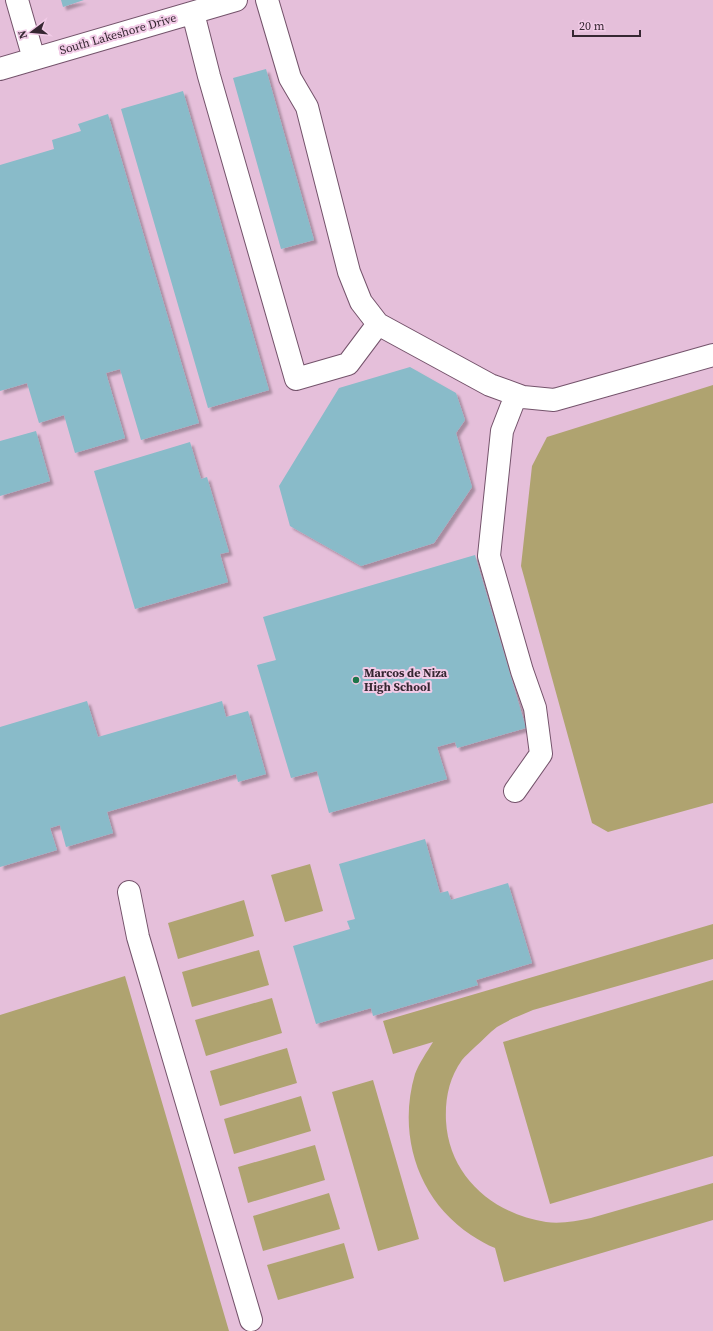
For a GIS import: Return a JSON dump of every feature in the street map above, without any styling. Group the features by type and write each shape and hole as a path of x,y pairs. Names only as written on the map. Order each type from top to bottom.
{"street":[{"path":"17,0 34,59"},
{"name":"South Lakeshore Drive","path":"0,69 182,10 236,0"},
{"path":"267,0 290,78 307,107 349,272 361,302 378,324 490,385 523,397 554,400 713,355"},
{"path":"182,10 209,76 296,379 348,364 378,324"},
{"path":"515,791 541,754 535,708 522,671 489,556 502,431 516,395"},
{"path":"129,892 138,937 251,1320"}],"shaded area":[{"path":"713,385 713,803 608,832 592,823 521,566 532,466 547,437"},
{"path":"310,864 323,911 285,922 271,875"},
{"path":"244,900 254,936 178,959 168,923"},
{"path":"713,924 713,959 533,1010 497,1027 466,1055 454,1074 447,1097 446,1121 449,1141 455,1159 465,1175 477,1189 508,1211 527,1218 546,1222 557,1223 575,1221 591,1218 713,1183 713,1220 504,1282 495,1248 471,1235 453,1221 437,1204 425,1185 416,1164 411,1143 409,1120 410,1097 415,1074 433,1042 393,1054 383,1021"},
{"path":"259,950 269,985 192,1007 182,972"},
{"path":"125,976 229,1331 0,1331 0,1015"},
{"path":"713,980 713,1156 550,1204 503,1042"},
{"path":"272,998 282,1033 206,1056 195,1020"},
{"path":"287,1048 297,1083 220,1106 210,1071"},
{"path":"373,1080 419,1239 378,1251 332,1092"},
{"path":"301,1096 311,1131 234,1154 224,1119"},
{"path":"315,1145 325,1180 248,1203 238,1167"},
{"path":"329,1193 340,1229 263,1251 253,1216"},
{"path":"344,1243 354,1278 278,1300 267,1265"}],"building":[{"path":"61,0 84,0 63,7"},
{"path":"266,69 314,240 281,249 233,78"},
{"path":"183,91 269,390 208,408 121,109"},
{"path":"108,114 199,423 141,440 120,369 106,373 125,438 75,453 64,415 39,423 27,383 0,391 0,165 54,149 52,140 81,131 78,124"},
{"path":"410,367 456,393 465,420 456,433 472,487 434,543 361,566 290,526 279,486 339,388"},
{"path":"36,431 50,481 0,496 0,441"},
{"path":"190,442 201,479 207,477 229,552 220,554 228,582 135,609 94,471"},
{"path":"475,555 526,728 457,748 455,742 437,747 447,779 329,813 317,771 291,778 257,665 276,660 263,617"},
{"path":"87,701 98,737 222,701 226,717 248,711 266,774 238,782 236,774 107,812 113,833 66,847 60,825 50,828 57,850 0,867 0,727"},
{"path":"425,839 440,893 448,891 451,900 508,883 532,963 476,980 478,985 373,1016 371,1008 316,1024 293,946 350,929 347,921 355,919 339,864"}],"place":[{"name":"Marcos de Niza High School","path":"356,680"}]}
